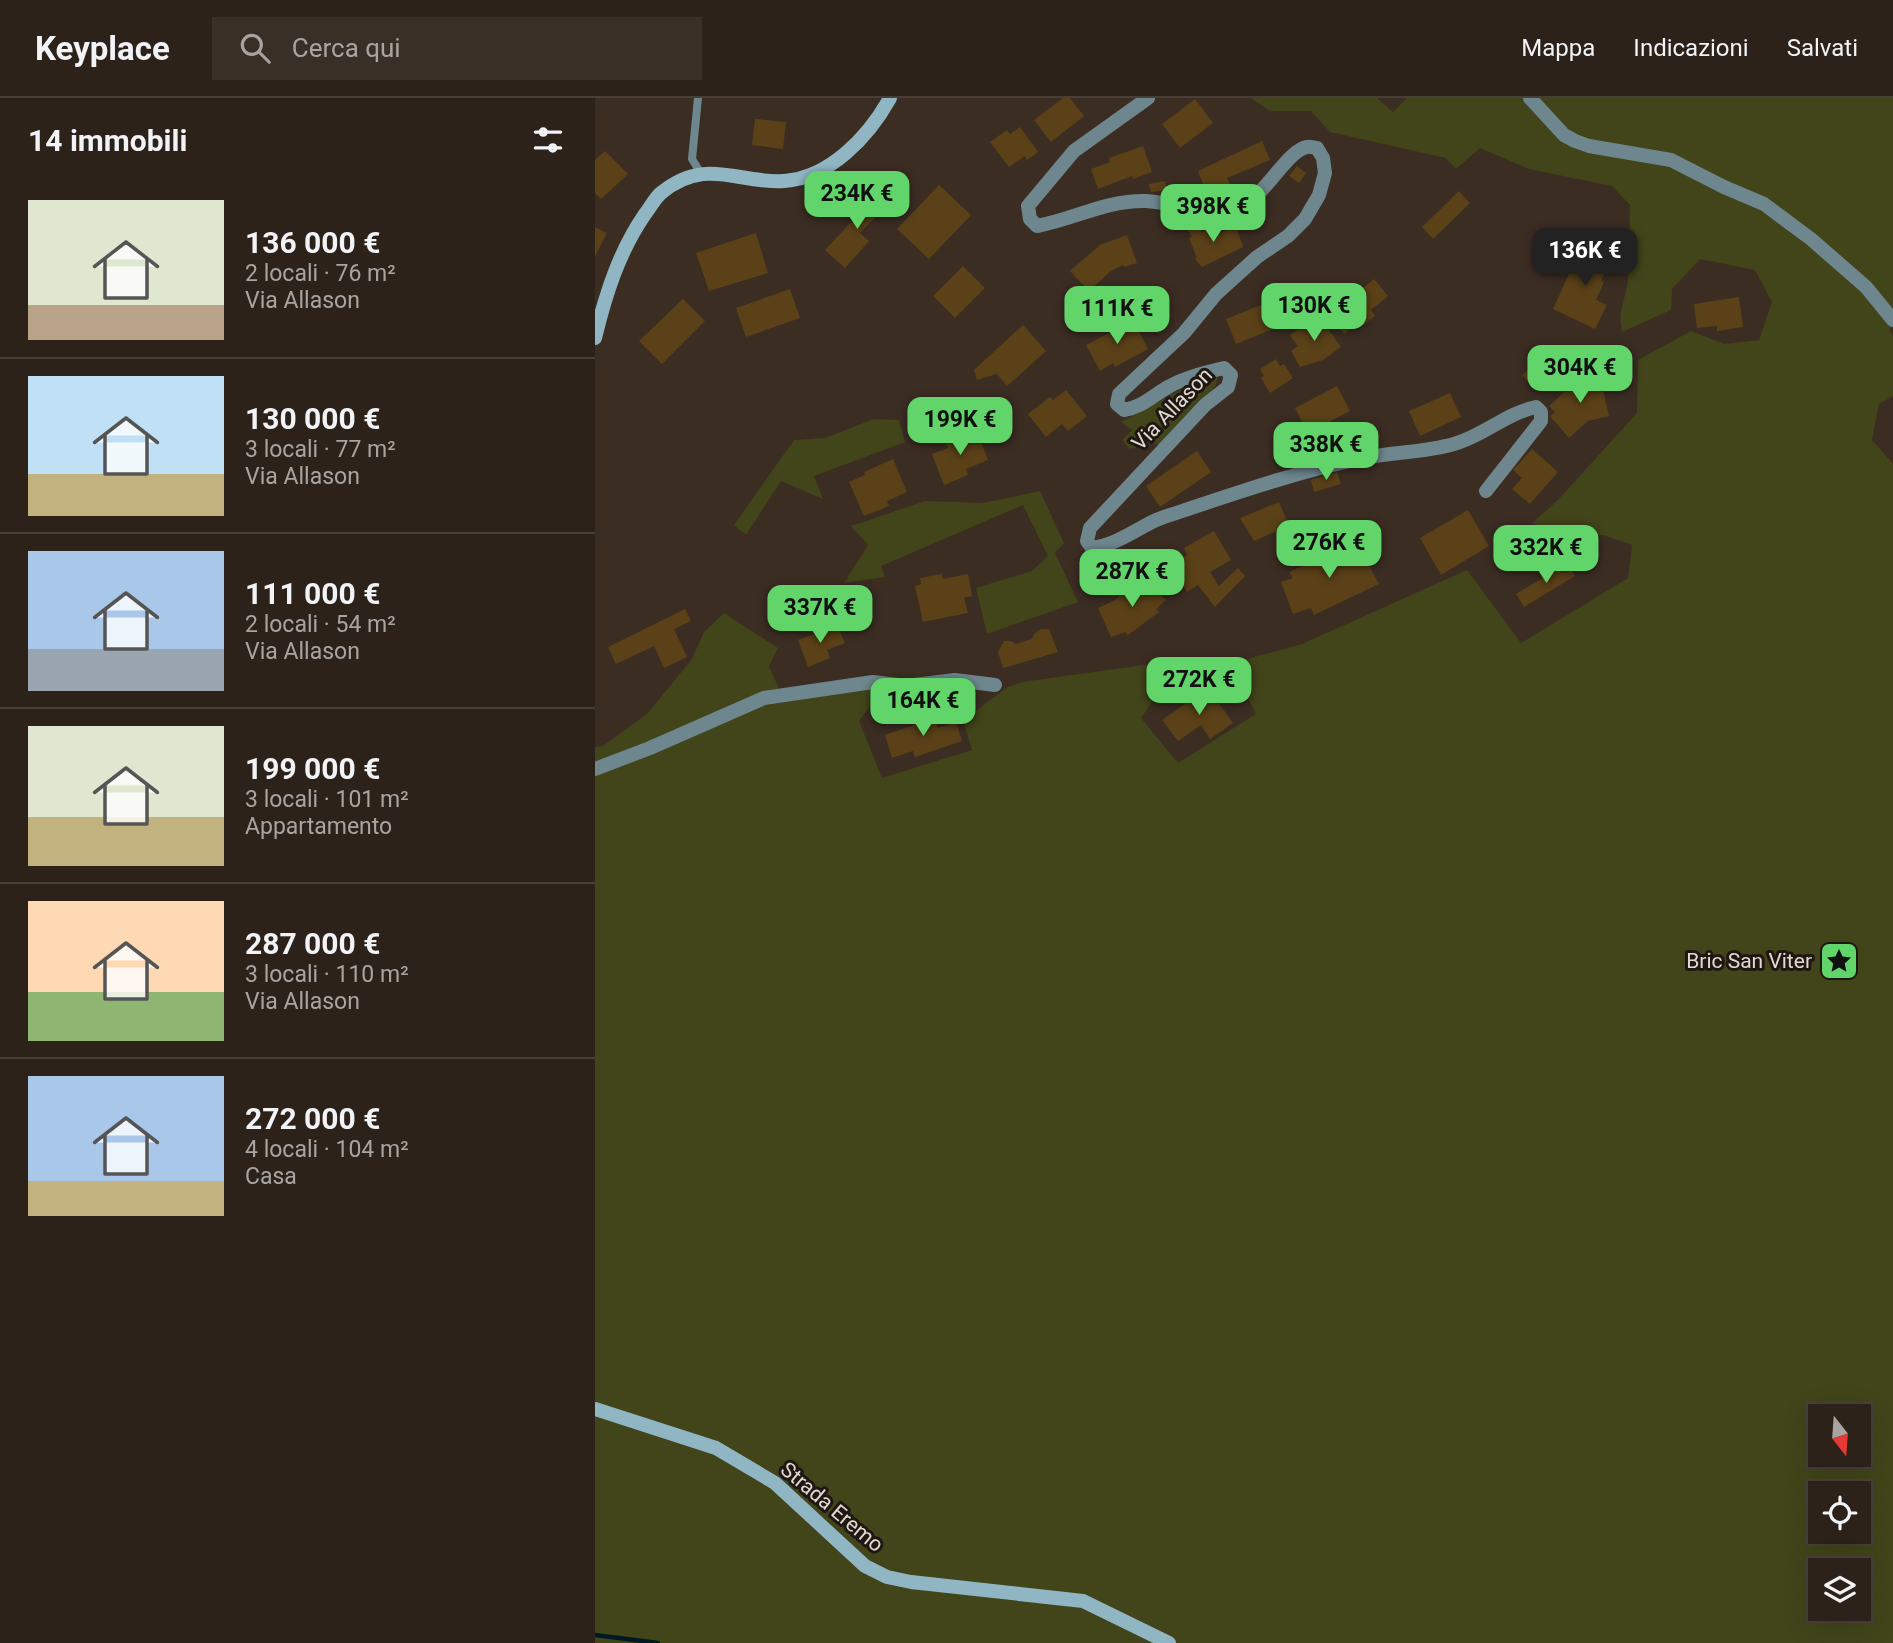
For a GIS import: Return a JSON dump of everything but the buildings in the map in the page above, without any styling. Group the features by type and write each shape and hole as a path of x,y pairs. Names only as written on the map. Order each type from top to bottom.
{"main road":[{"path":"595,338 608,287 629,236 660,194 686,178 717,172 783,181 813,175 844,155 866,132 890,98"},
{"name":"Strada Eremo","path":"595,1409 716,1448 775,1483 865,1566 887,1577 1083,1601 1169,1643"}],"street":[{"name":"Via Allason","path":"1148,98 1075,151 1028,206 1030,219 1037,226 1115,202 1147,201 1192,208 1239,209 1257,197 1295,152 1306,147 1317,148 1323,158 1325,173 1319,195 1305,219 1288,236 1257,257 1216,295 1184,333 1119,394 1117,404 1124,410 1138,408 1171,386 1206,372 1224,368 1231,375 1228,387 1205,405 1090,528 1087,541 1092,548 1130,536 1153,522 1185,510 1359,459 1425,451 1456,444 1484,433 1524,410 1536,407 1541,412 1541,421 1486,491"},
{"path":"1530,98 1564,135 1574,141 1671,160 1764,204 1811,239 1866,286 1893,320"},
{"path":"595,769 764,698 873,682 906,686 955,680 995,685"}],"lane":[{"path":"698,98 692,159 702,175"}],"green space":[{"path":"1251,98 1377,98 1393,112 1407,98 1893,98 1893,322 1890,329 1893,337 1893,396 1879,404 1872,440 1893,464 1893,1643 595,1643 595,747 603,746 647,714 692,659 704,632 724,613 778,648 769,666 783,698 875,687 949,684 949,689 870,706 859,721 882,778 972,750 963,720 1008,687 1022,682 1180,660 1141,718 1178,763 1256,714 1230,664 1302,644 1467,570 1521,643 1628,578 1632,545 1603,535 1562,540 1532,523 1557,501 1637,413 1638,360 1691,331 1724,344 1759,340 1772,302 1755,270 1700,259 1672,289 1671,310 1622,332 1620,316 1628,282 1630,205 1612,186 1529,169 1480,148 1456,169 1446,158 1330,132 1311,111 1270,111"},
{"path":"1218,376 1210,393 1160,445 1151,443 1130,449 1122,440 1132,430 1121,422 1197,381"},
{"path":"874,419 899,420 905,442 814,476 823,499 781,481 746,535 734,525 794,440 825,438"},
{"path":"1040,491 1064,543 1055,553 1078,602 987,634 976,588 1032,571 1048,556 1023,505 881,566 885,577 844,583 868,545 851,526 925,501 983,503"}],"waterway":[{"path":"595,1635 658,1643"}],"place":[{"name":"Bric San Viter","path":"1839,961"}]}
